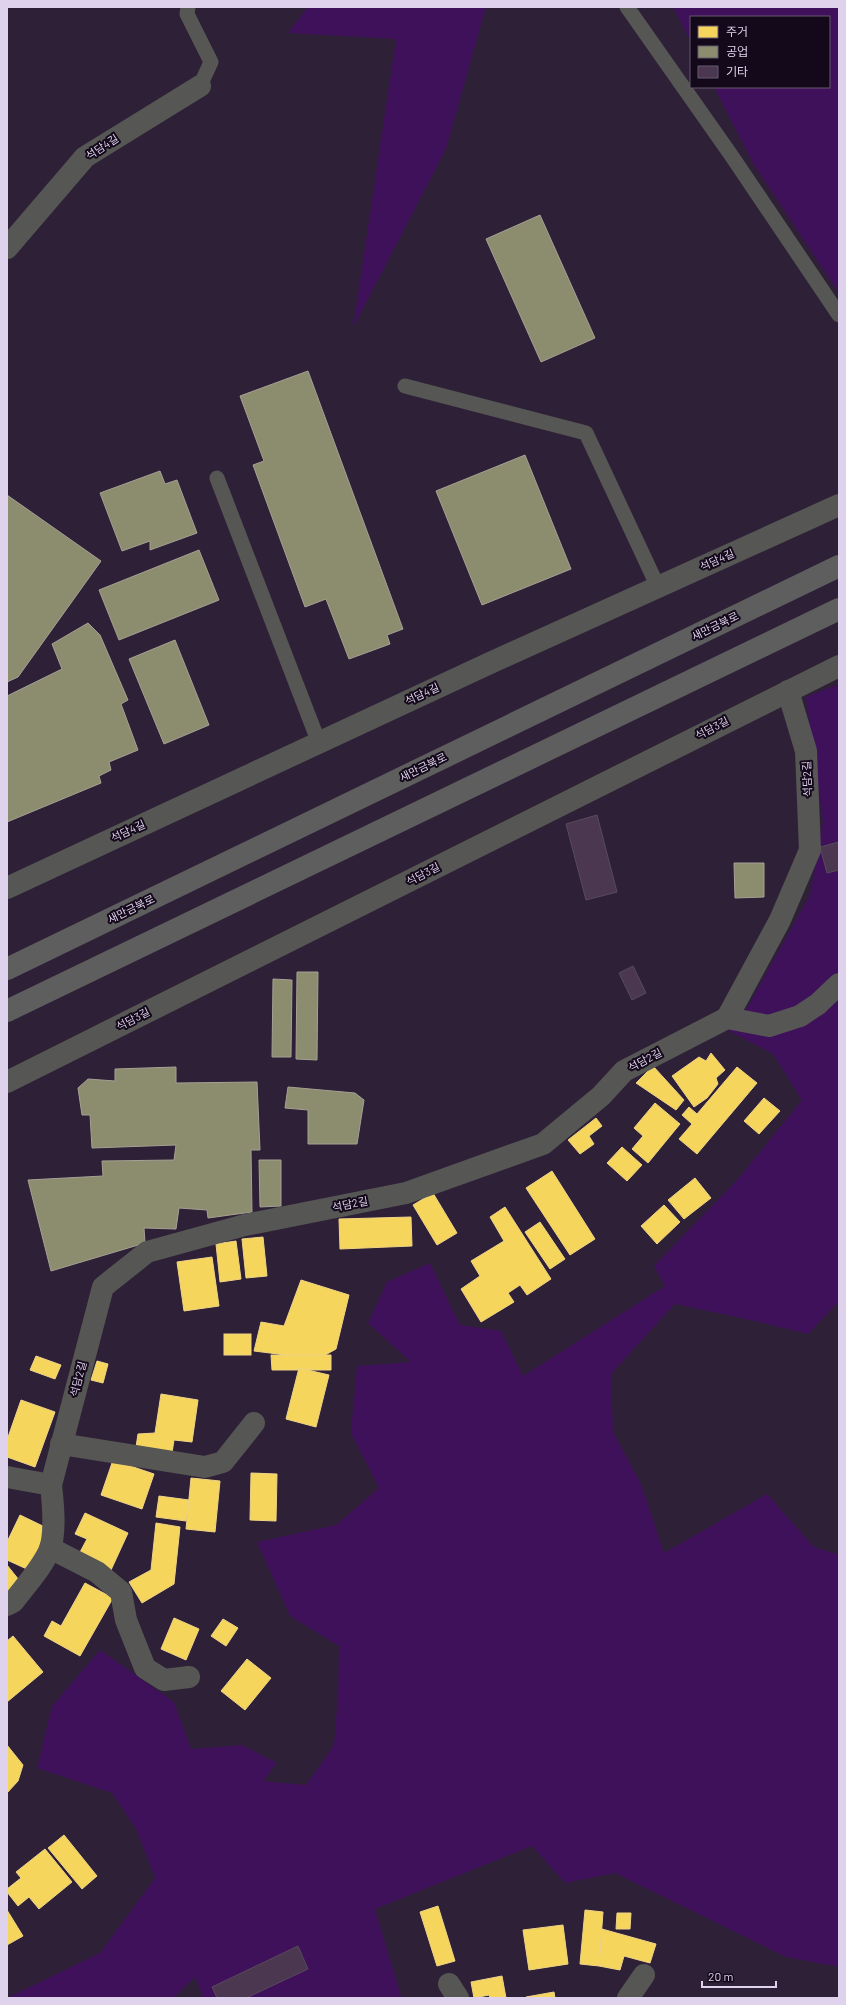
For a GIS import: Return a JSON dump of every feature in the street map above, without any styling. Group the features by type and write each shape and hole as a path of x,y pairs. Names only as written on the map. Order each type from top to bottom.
{"highway":[{"name":"새만금북로","path":"7,969 839,566"},
{"path":"7,1011 839,609"}],"street":[{"name":"석담4길","path":"7,248 85,156 200,86"},
{"name":"석담4길","path":"7,888 319,742 839,505"},
{"name":"석담3길","path":"7,1082 839,666"},
{"name":"석담2길","path":"7,1605 13,1602 18,1596 40,1566 50,1548 54,1511 51,1485 103,1287 147,1252 245,1225 406,1193 543,1144 601,1096 624,1071 726,1018 780,920 810,850 806,751 788,691"},
{"path":"726,1018 769,1026 800,1016 818,1004 839,984"},
{"path":"61,1444 205,1467 223,1462 254,1423"},
{"path":"7,1477 51,1485"},
{"path":"50,1548 97,1572 121,1592 126,1620 145,1668 164,1680 189,1677"},
{"path":"628,1998 644,1975"}],"lane":[{"path":"188,7 187,14 211,62 200,86"},
{"path":"626,7 731,155 839,315"},
{"path":"405,386 586,433 658,587"},
{"path":"217,478 319,742"}],"shaded area":[{"path":"308,7 486,7 446,149 353,328 396,39 288,33"},
{"path":"673,7 839,7 839,293 753,163 715,88 830,88 830,16 690,16 690,40"},
{"path":"839,684 839,1301 808,1334 675,1304 611,1374 613,1432 641,1484 664,1553 767,1494 814,1547 839,1555 839,1967 786,1957 615,1873 565,1883 532,1846 375,1909 401,1996 397,1998 203,1998 195,1977 174,1998 7,1998 100,1953 155,1878 136,1829 112,1793 37,1768 52,1706 100,1650 174,1702 191,1749 242,1745 277,1763 263,1781 306,1785 334,1745 338,1696 339,1646 290,1616 257,1542 336,1525 379,1488 351,1433 357,1366 411,1362 368,1323 387,1282 430,1263 460,1325 501,1331 523,1376 665,1286 654,1266 738,1179 802,1100 773,1054 725,1029 747,1008 810,895 823,822 806,697"}],"building: 주거":[{"path":"711,1053 725,1070 716,1078 718,1084 707,1098 694,1107 672,1076 699,1057 706,1061"},
{"path":"653,1066 684,1100 676,1110 636,1083"},
{"path":"737,1067 757,1083 697,1154 679,1139 692,1124 682,1115 689,1107 697,1114"},
{"path":"764,1098 780,1111 759,1134 744,1121"},
{"path":"655,1103 680,1124 648,1163 632,1149 643,1136 634,1128"},
{"path":"596,1118 602,1126 589,1136 594,1144 580,1154 568,1140"},
{"path":"622,1147 642,1165 627,1181 607,1163"},
{"path":"552,1171 595,1239 570,1255 526,1188"},
{"path":"695,1178 711,1198 684,1219 668,1200"},
{"path":"433,1193 457,1233 437,1245 413,1205"},
{"path":"664,1205 680,1222 657,1244 641,1226"},
{"path":"505,1207 551,1279 527,1295 520,1285 508,1293 514,1302 481,1322 461,1289 480,1276 471,1261 504,1241 490,1217"},
{"path":"411,1217 412,1246 340,1249 339,1219"},
{"path":"540,1222 565,1259 550,1269 525,1232"},
{"path":"263,1237 267,1276 246,1278 242,1239"},
{"path":"236,1241 241,1279 220,1282 216,1244"},
{"path":"212,1257 219,1306 184,1311 177,1262"},
{"path":"301,1280 349,1295 336,1349 318,1359 254,1351 261,1322 284,1326"},
{"path":"224,1334 251,1334 251,1355 224,1355"},
{"path":"271,1355 331,1355 331,1370 272,1370"},
{"path":"36,1356 61,1365 55,1379 30,1370"},
{"path":"97,1361 108,1364 103,1383 91,1380"},
{"path":"299,1368 329,1375 316,1427 286,1419"},
{"path":"161,1394 198,1400 192,1442 174,1440 172,1453 136,1447 138,1434 155,1433"},
{"path":"21,1400 55,1412 35,1467 7,1457 7,1440"},
{"path":"113,1460 154,1474 142,1509 101,1495"},
{"path":"251,1473 277,1474 276,1521 250,1520"},
{"path":"191,1478 220,1481 215,1532 186,1529"},
{"path":"159,1496 189,1500 186,1521 156,1517"},
{"path":"85,1513 128,1533 111,1570 79,1554 87,1539 75,1534"},
{"path":"20,1515 49,1529 29,1570 7,1560 7,1542"},
{"path":"156,1523 180,1527 174,1584 142,1603 129,1582 151,1570"},
{"path":"7,1565 19,1580 7,1592"},
{"path":"85,1583 113,1598 80,1656 44,1636 52,1621 61,1626"},
{"path":"174,1618 199,1629 186,1660 161,1649"},
{"path":"223,1619 238,1628 226,1646 211,1636"},
{"path":"13,1636 43,1672 7,1702 7,1641"},
{"path":"247,1659 271,1678 245,1710 221,1691"},
{"path":"7,1745 23,1765 18,1781 7,1793"},
{"path":"64,1835 97,1876 82,1889 48,1848"},
{"path":"45,1849 72,1882 39,1909 29,1897 18,1906 7,1892 7,1889 21,1878 16,1872"},
{"path":"438,1906 455,1961 437,1966 420,1912"},
{"path":"7,1910 23,1936 7,1945"},
{"path":"585,1910 603,1912 599,1966 580,1964"},
{"path":"617,1913 631,1913 630,1929 616,1929"},
{"path":"563,1925 568,1964 529,1970 523,1930"},
{"path":"602,1929 656,1944 650,1963 624,1956 620,1970 599,1966"},
{"path":"502,1976 506,1998 490,1998 489,1995 474,1998 471,1982"},
{"path":"554,1992 555,1998 526,1998 526,1997"}],"building: 공업":[{"path":"540,215 595,338 541,362 486,239"},
{"path":"308,371 403,629 387,635 390,644 349,659 326,599 305,607 253,465 264,461 240,396"},
{"path":"525,455 571,569 482,605 436,491"},
{"path":"160,471 165,484 177,480 197,533 150,550 150,541 122,551 100,493"},
{"path":"7,495 101,561 18,677 7,682"},
{"path":"199,550 219,600 119,640 99,590"},
{"path":"88,623 100,635 128,700 121,704 138,750 109,762 111,770 99,776 101,783 7,822 7,696 62,669 52,644"},
{"path":"175,640 209,725 164,744 129,659"},
{"path":"734,863 764,863 764,897 735,898"},
{"path":"297,972 318,972 317,1060 296,1059"},
{"path":"273,979 292,980 291,1057 272,1057"},
{"path":"176,1067 176,1083 257,1082 260,1150 251,1150 252,1212 208,1218 207,1210 179,1208 176,1229 144,1228 145,1243 51,1271 28,1180 103,1176 102,1161 174,1160 176,1145 92,1148 90,1115 82,1115 78,1088 88,1079 115,1081 115,1069"},
{"path":"288,1087 355,1093 364,1100 357,1144 308,1144 308,1110 285,1108"},
{"path":"259,1160 281,1160 281,1206 260,1207"}],"building: 기타":[{"path":"597,815 617,892 586,900 566,824"},
{"path":"839,842 839,870 827,873 820,847"},
{"path":"633,966 646,993 632,1000 619,973"},
{"path":"298,1946 308,1969 246,1998 217,1998 212,1987"}]}
